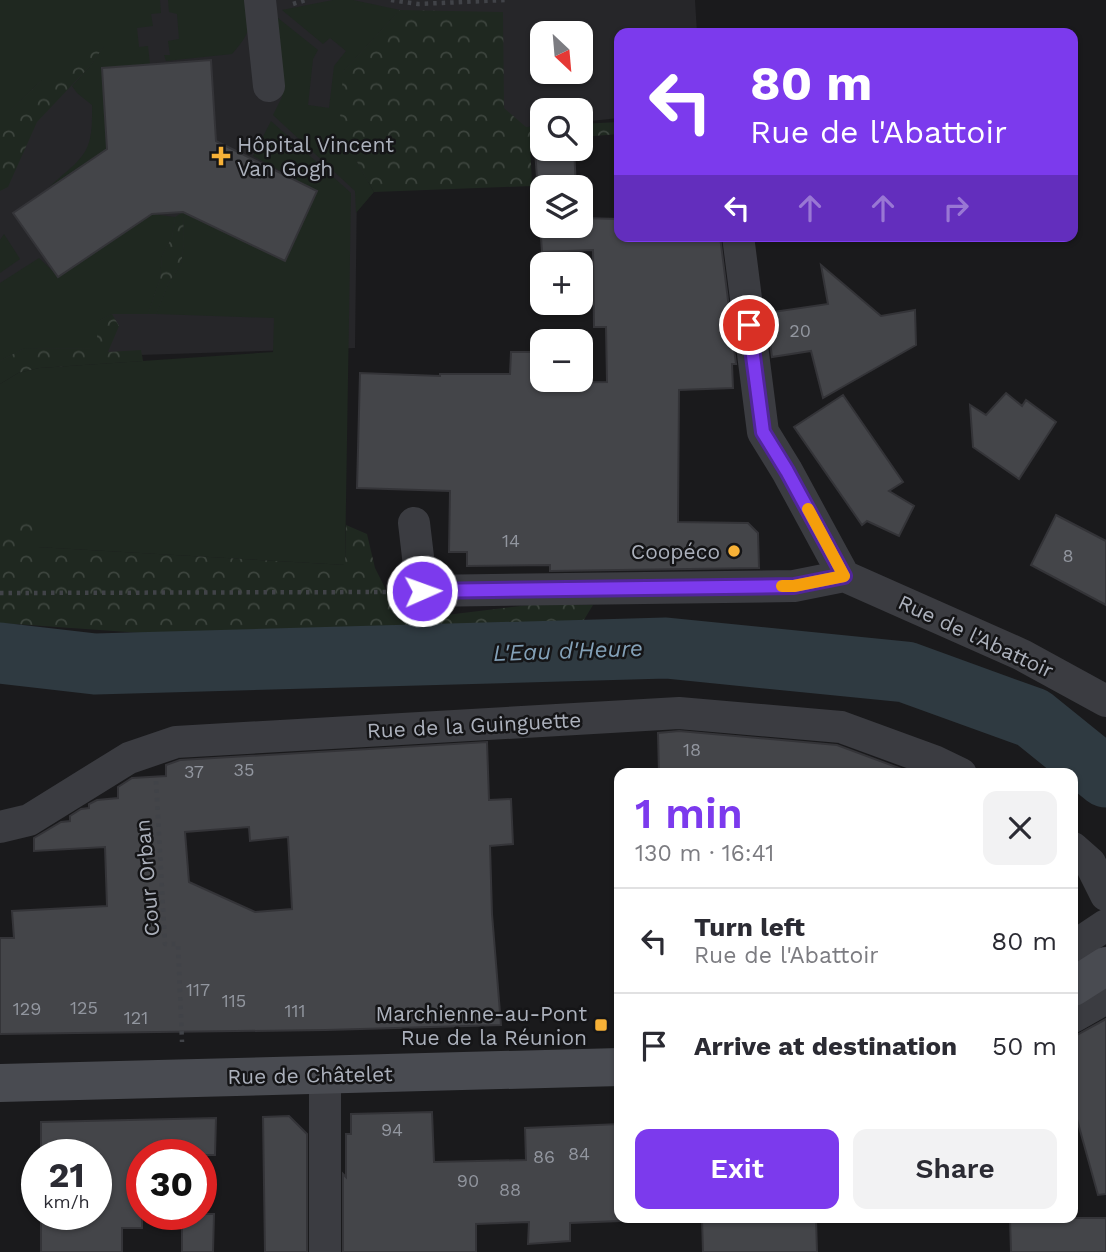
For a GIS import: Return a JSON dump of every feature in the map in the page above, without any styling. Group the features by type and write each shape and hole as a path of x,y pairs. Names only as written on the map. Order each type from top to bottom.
{"main road":[{"path":"1078,984 1106,966"},
{"name":"Rue de Châtelet","path":"0,1083 614,1067"}],"street":[{"path":"260,0 269,86"},
{"path":"414,523 422,591 794,586 844,576 763,432 739,242"},
{"name":"Rue de l'Abattoir","path":"844,576 1022,655 1106,701"},
{"name":"Rue de la Guinguette","path":"0,827 29,820 130,758 176,742 679,713 841,727 949,768"},
{"path":"1078,852 1090,863 1106,895"},
{"path":"1078,944 1106,926"},
{"path":"1078,1014 1106,998"},
{"path":"324,1074 325,1252"}],"path":[{"path":"391,0 418,4 506,0"},
{"path":"0,593 422,591"},
{"name":"Cour Orban","path":"155,749 165,944 178,944 184,1078"}],"shaded area":[{"name":"Hôpital Vincent Van Gogh","path":"0,0 695,0 697,28 614,28 614,119 593,121 593,98 530,98 530,127 357,186 355,348 15,359 0,367"}],"green space":[{"path":"0,0 160,0 161,13 151,14 153,26 137,28 139,47 148,46 150,65 102,69 107,149 49,187 79,160 88,144 92,105 72,86 104,46 40,82 11,110 0,110"},
{"path":"168,0 249,0 248,29 232,54 166,61 164,55 170,55 168,41 179,39 177,14 169,12"},
{"path":"333,0 353,0 400,10 343,72 356,160 374,192 356,213 355,191 273,115 282,97 273,14 318,50 313,59 308,105 329,108 334,66 346,51 330,38 323,44 282,10"},
{"path":"400,10 503,12 504,108 526,127 530,127 530,186 374,192 356,160 340,115 343,72"},
{"path":"95,42 104,46 90,66 37,122 8,187 0,191 0,110 11,110 40,82"},
{"path":"271,121 351,193 345,565 36,547 0,519 0,384 18,373 39,368 273,352 274,318 156,314 168,284 181,264 184,243 183,212 285,261 317,191 253,156"},
{"path":"614,122 614,134 593,136 593,123"},
{"path":"183,212 184,243 181,264 168,284 156,314 148,314 160,279 162,256 172,237 175,217"},
{"path":"152,214 175,217 172,237 162,256 160,279 148,314 112,314 97,322 97,348 23,349 0,361 0,283 39,258 59,277"},
{"path":"4,234 20,259 0,273 0,240"},
{"path":"112,314 119,326 108,352 141,350 143,361 39,368 18,373 0,384 0,361 23,349 97,348 97,322"},
{"path":"0,519 37,522 37,547 345,565 346,525 367,534 375,568 394,606 413,619 536,604 593,605 579,628 401,634 348,640 213,638 0,623"}],"building":[{"path":"211,60 216,141 317,191 285,261 183,212 152,214 58,277 13,213 107,149 102,68"},
{"path":"536,161 575,161 575,175 537,175"},
{"path":"593,218 614,219 614,242 721,242 736,364 732,364 733,388 679,390 678,522 748,523 758,533 759,568 550,571 550,565 467,566 467,552 449,552 450,491 357,488 360,373 440,376 510,374 511,352 530,352 530,392 593,392 593,382 607,382 606,327 594,327 593,250 542,252 541,238 593,238"},
{"path":"821,265 881,316 915,310 916,345 823,398 811,351 772,357 766,313 828,304"},
{"path":"1006,393 1022,406 1026,400 1056,422 1019,479 973,447 970,405 986,415"},
{"path":"843,395 903,482 889,491 914,506 899,536 867,521 862,525 794,427"},
{"path":"1056,515 1106,541 1106,605 1031,565"},
{"path":"679,731 837,745 899,768 659,768 658,733"},
{"path":"487,742 489,800 511,799 513,844 490,846 492,914 501,1025 0,1034 0,938 14,938 12,911 107,906 105,847 34,851 34,838 61,822 70,821 70,816 81,809 89,808 89,804 97,800 118,798 118,787 132,778 166,776 166,765 180,760","holes":["249,827 250,841 288,837 292,909 255,912 189,882 185,832"]},
{"path":"1106,1019 1106,1194 1098,1195 1078,1123 1078,1034"},
{"path":"432,1112 434,1162 526,1160 525,1128 614,1124 614,1221 570,1223 570,1241 528,1244 529,1222 476,1224 476,1252 343,1252 343,1174 346,1177 346,1134 351,1134 351,1114"},
{"path":"289,1116 307,1134 307,1252 265,1252 263,1117"},
{"path":"216,1118 215,1139 126,1139 126,1228 122,1228 122,1252 41,1252 41,1230 112,1230 112,1139 41,1139 41,1122"},
{"path":"1078,1218 1106,1218 1106,1252 1011,1252 1010,1223 1078,1223"},
{"path":"702,1223 816,1223 817,1252 703,1252"},
{"path":"182,1230 214,1230 213,1252 182,1252"}],"waterway":[{"name":"L'Eau d'Heure","path":"0,653 95,664 666,648 906,672 1033,718 1106,777"}],"slow traffic":[{"path":"782,586 844,576 808,509"}],"place":[{"name":"Hôpital Vincent Van Gogh","path":"221,156"},
{"name":"Coopéco","path":"734,551"},
{"name":"Marchienne-au-Pont Rue de la Réunion","path":"601,1025"}],"route":[{"path":"422,591 794,586 844,576 763,432 749,325"}]}
